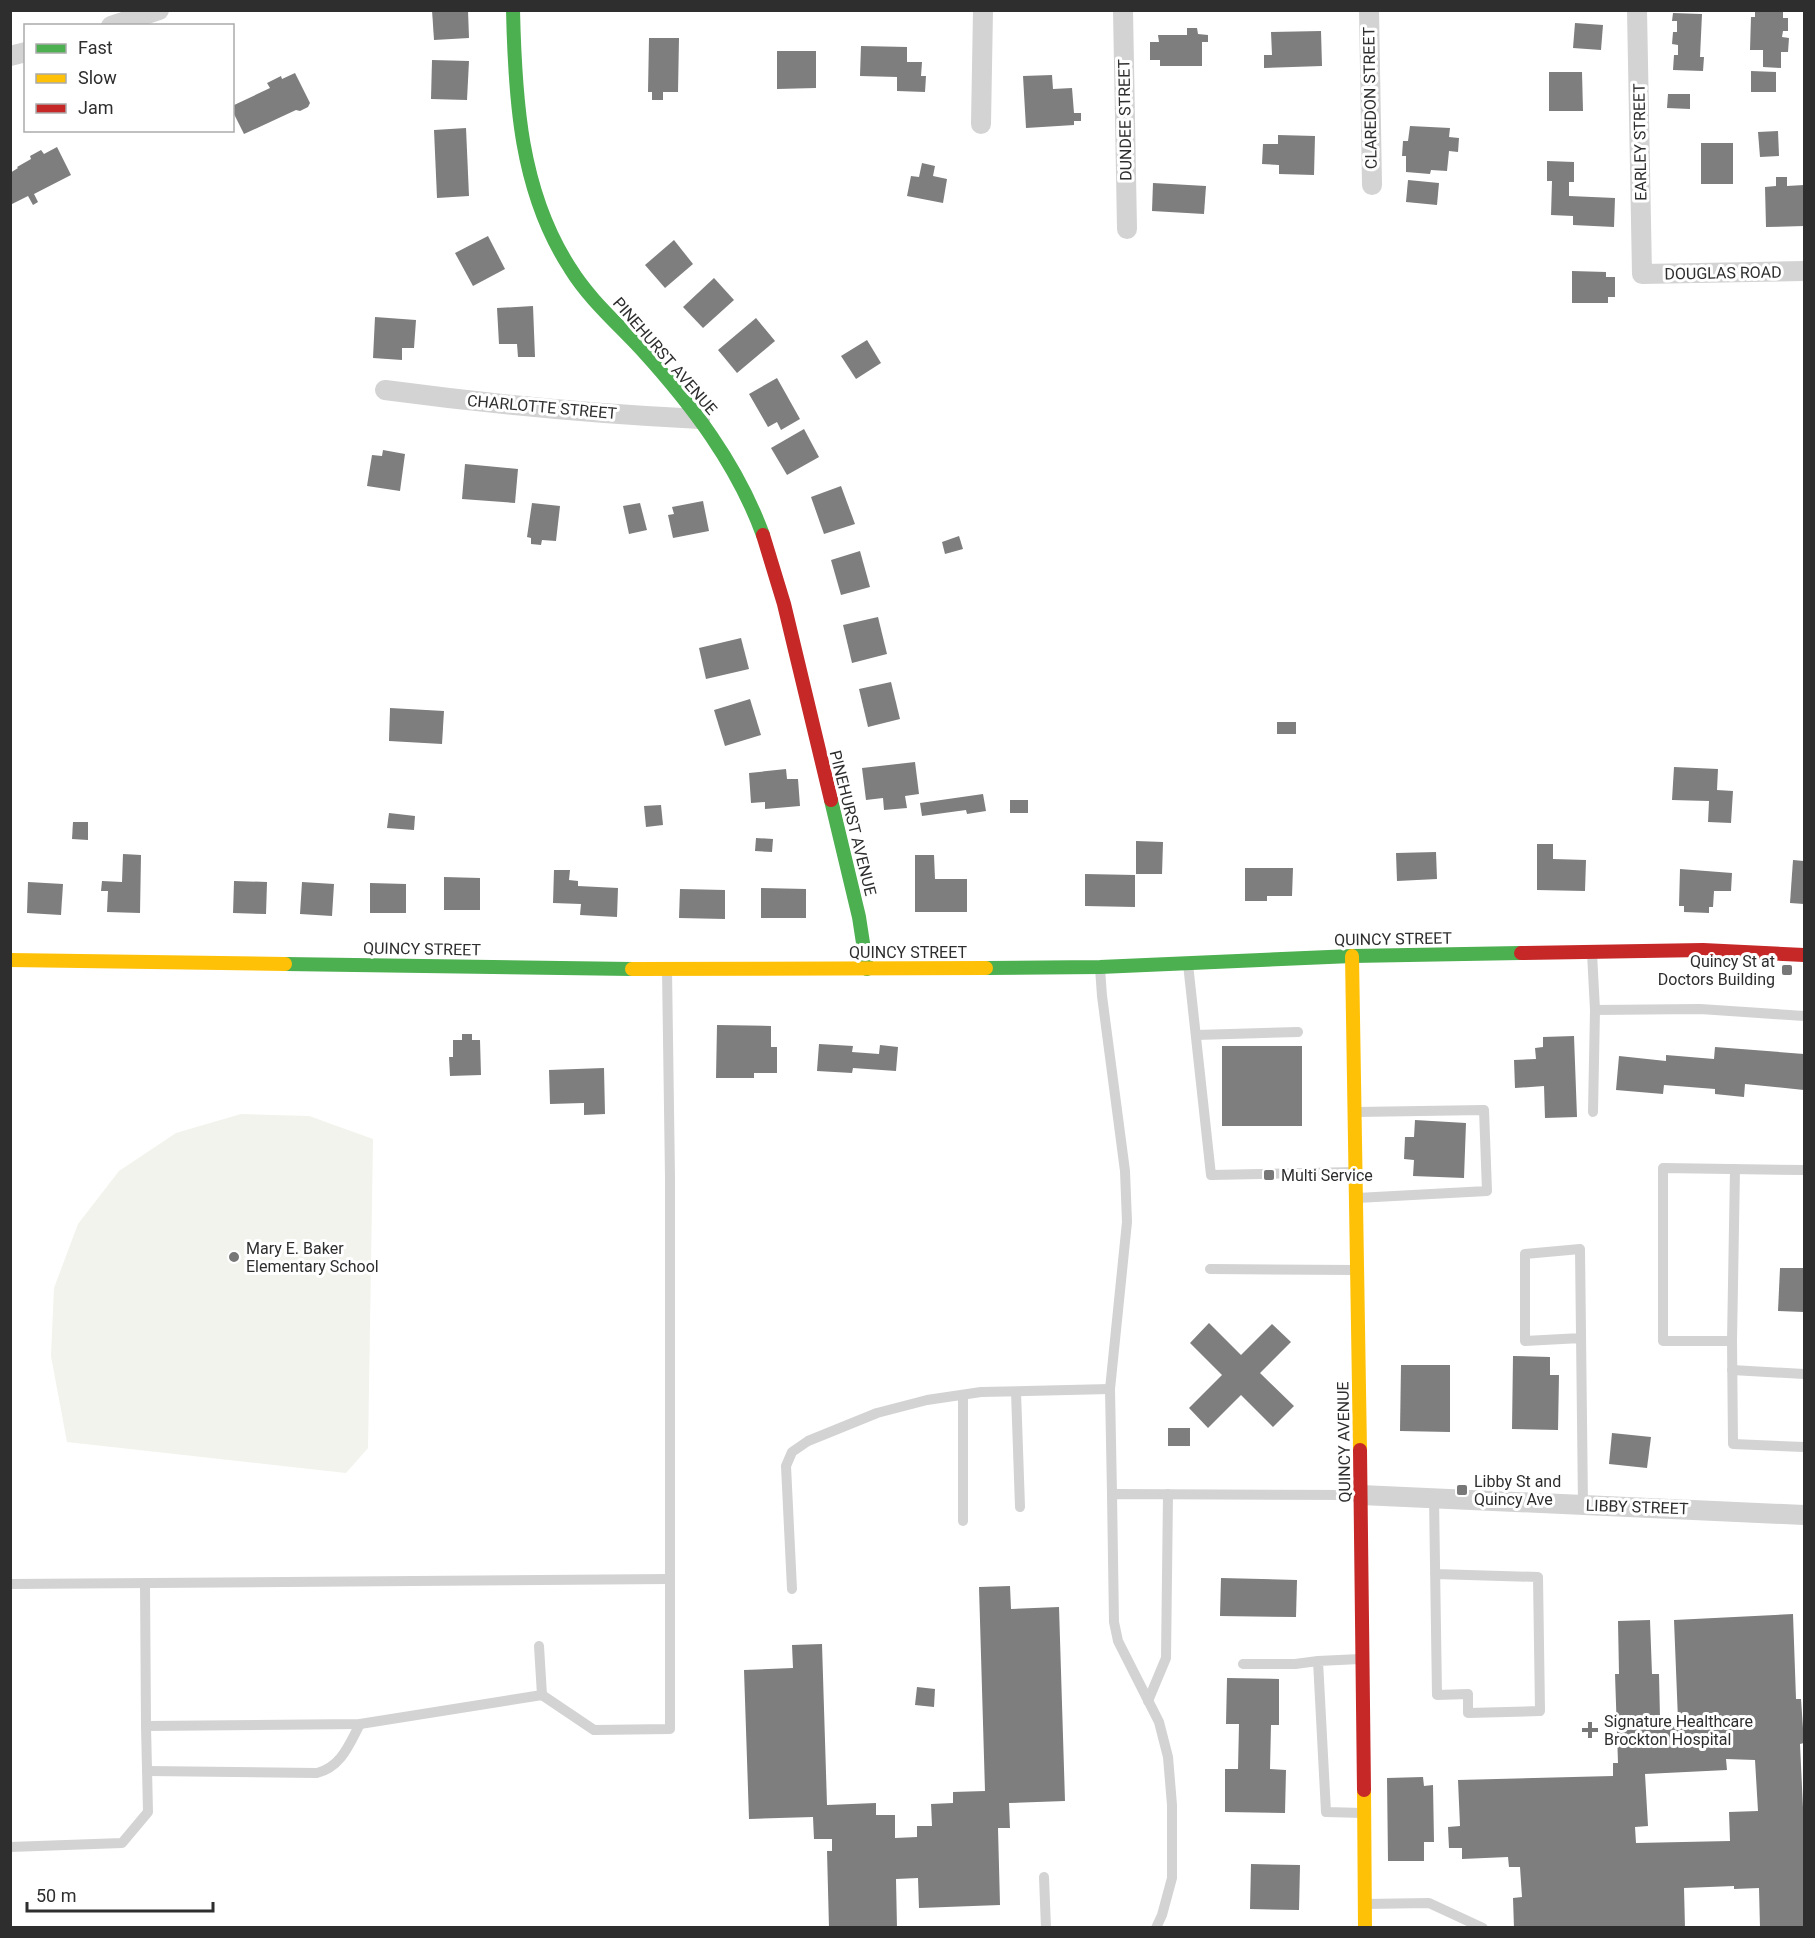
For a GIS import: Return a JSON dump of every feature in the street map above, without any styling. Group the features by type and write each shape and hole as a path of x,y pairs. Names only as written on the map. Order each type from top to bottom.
{"street":[{"path":"117,24 159,10"},
{"name":"PINEHURST AVENUE","path":"513,10 515,82 522,146 535,197 550,233 568,267 591,296 700,419 737,475 758,520 770,555 859,917 867,969"},
{"path":"981,124 983,10"},
{"name":"DUNDEE STREET","path":"1122,10 1127,229"},
{"name":"CLAREDON STREET","path":"1369,10 1372,185"},
{"name":"EARLEY STREET","path":"1637,10 1642,274"},
{"name":"DOUGLAS ROAD","path":"1642,274 1804,272"},
{"name":"CHARLOTTE STREET","path":"385,390 461,400 638,416 700,419"},
{"name":"QUINCY STREET","path":"10,960 667,969 867,969 1100,967 1352,956 1703,950 1804,956"},
{"name":"QUINCY AVENUE","path":"1352,956 1365,1928"},
{"name":"LIBBY STREET","path":"1361,1495 1804,1515"}],"lane":[{"path":"1592,952 1595,1010 1593,1112"},
{"path":"1188,963 1211,1175 1356,1172"},
{"path":"1100,967 1125,1171 1127,1222 1110,1389 1114,1622 1118,1641 1159,1722 1168,1757 1172,1805 1172,1878 1156,1928"},
{"path":"146,1726 360,1724 542,1695 594,1730 670,1730 670,1190 667,969"},
{"path":"1595,1010 1700,1009 1804,1016"},
{"path":"1196,1035 1298,1032"},
{"path":"1355,1112 1484,1110 1487,1191 1356,1198"},
{"path":"1732,1341 1663,1341 1663,1168 1804,1170"},
{"path":"1735,1169 1733,1444 1804,1447"},
{"path":"1581,1338 1525,1341 1525,1254 1580,1249 1583,1505"},
{"path":"1210,1269 1357,1270"},
{"path":"1732,1370 1804,1374"},
{"path":"792,1589 786,1466 792,1452 808,1441 877,1413 927,1400 981,1392 1110,1389"},
{"path":"1016,1392 1020,1507"},
{"path":"963,1395 963,1521"},
{"path":"1112,1494 1361,1495"},
{"path":"1148,1701 1166,1658 1168,1494"},
{"path":"1434,1498 1435,1574 1437,1695 1467,1694 1468,1713 1540,1711 1538,1577 1435,1574"},
{"path":"10,1584 670,1579"},
{"path":"10,1847 122,1843 148,1812 145,1583"},
{"path":"539,1646 542,1695"},
{"path":"1244,1664 1295,1664 1363,1659"},
{"path":"1318,1661 1326,1812 1364,1813"},
{"path":"147,1771 317,1773 328,1770 342,1757 360,1724"},
{"path":"1044,1877 1046,1928"},
{"path":"1364,1904 1429,1903 1484,1928"}],"shaded area":[{"path":"241,1114 309,1116 373,1139 368,1448 346,1473 67,1442 51,1356 54,1288 78,1224 119,1171 176,1133"}],"building":[{"path":"432,10 468,10 469,38 434,40"},
{"path":"1783,10 1783,18 1788,18 1788,31 1783,31 1782,37 1789,38 1788,52 1781,52 1781,68 1763,67 1763,50 1750,50 1751,17 1755,17 1755,11"},
{"path":"1673,13 1702,14 1700,57 1704,57 1703,71 1673,70 1674,55 1678,55 1678,45 1672,44 1673,32 1677,32 1677,21 1672,21"},
{"path":"1575,23 1603,25 1601,50 1573,48"},
{"path":"1187,28 1197,28 1198,34 1208,35 1208,42 1202,42 1202,66 1160,66 1160,60 1150,60 1150,42 1159,42 1158,35 1187,35"},
{"path":"1321,31 1322,66 1264,68 1264,55 1272,55 1271,32"},
{"path":"649,38 679,38 678,92 663,92 663,100 652,100 652,92 648,92"},
{"path":"861,46 907,47 907,62 922,62 921,76 926,76 925,92 897,91 897,77 860,76"},
{"path":"777,51 816,51 816,88 777,89"},
{"path":"432,60 469,61 467,100 431,99"},
{"path":"1751,71 1776,72 1776,92 1751,92"},
{"path":"1549,72 1582,72 1583,111 1549,111"},
{"path":"295,73 310,103 308,107 300,111 296,110 244,134 234,114 234,105 270,88 267,83 281,76 282,79"},
{"path":"1052,75 1053,89 1072,88 1074,113 1081,113 1081,121 1074,121 1074,125 1026,128 1023,76"},
{"path":"1668,94 1690,94 1690,109 1667,108"},
{"path":"1410,126 1450,128 1449,137 1459,138 1458,152 1449,151 1447,171 1431,170 1430,174 1406,172 1406,156 1402,156 1403,141 1408,141"},
{"path":"466,128 469,196 437,198 434,130"},
{"path":"1778,131 1779,156 1760,157 1758,132"},
{"path":"1278,135 1315,136 1314,175 1279,174 1279,165 1262,164 1263,144 1278,144"},
{"path":"1701,143 1733,143 1733,184 1701,184"},
{"path":"57,147 71,175 34,194 38,202 33,205 28,196 10,205 10,173 31,159 30,156 41,150 44,154"},
{"path":"1547,161 1574,162 1574,182 1569,182 1569,196 1615,198 1614,227 1573,225 1573,216 1551,215 1552,181 1547,181"},
{"path":"922,163 935,166 933,176 947,179 943,203 907,196 911,176 919,177"},
{"path":"1776,177 1787,177 1787,186 1804,185 1804,226 1766,227 1765,187 1776,186"},
{"path":"1408,180 1439,183 1437,205 1406,202"},
{"path":"1153,183 1206,186 1204,214 1152,211"},
{"path":"488,236 505,269 473,286 455,253"},
{"path":"674,240 693,264 665,288 645,265"},
{"path":"1572,271 1606,272 1606,277 1615,277 1615,297 1608,297 1608,303 1572,303"},
{"path":"714,278 734,300 703,328 683,307"},
{"path":"533,306 535,357 518,357 517,344 499,344 497,308"},
{"path":"375,317 416,320 414,348 402,348 402,360 373,358"},
{"path":"756,318 775,341 737,373 718,350"},
{"path":"867,340 881,363 856,379 841,356"},
{"path":"777,378 800,419 781,430 777,422 768,427 749,394"},
{"path":"804,429 819,457 787,475 771,448"},
{"path":"383,450 405,454 400,491 367,486 372,455 382,456"},
{"path":"465,464 518,469 515,503 462,499"},
{"path":"841,486 855,524 824,534 811,497"},
{"path":"703,501 709,531 673,538 668,515 674,514 672,507"},
{"path":"532,503 560,506 556,541 542,540 541,545 531,544 531,538 527,537"},
{"path":"640,503 647,530 629,534 623,506"},
{"path":"959,536 963,549 945,554 942,542"},
{"path":"860,551 870,587 841,595 831,560"},
{"path":"878,617 887,654 852,663 843,625"},
{"path":"741,638 749,669 706,679 699,648"},
{"path":"891,682 900,719 868,727 859,689"},
{"path":"750,699 761,735 725,746 714,710"},
{"path":"390,708 444,711 442,744 389,741"},
{"path":"1277,722 1296,722 1296,734 1277,734"},
{"path":"915,762 919,794 905,796 907,808 884,810 883,798 866,800 862,768"},
{"path":"1674,767 1718,769 1717,790 1733,791 1731,823 1708,822 1709,801 1672,800"},
{"path":"786,769 787,779 798,779 800,806 765,809 765,802 751,803 749,773"},
{"path":"983,794 986,811 967,814 966,810 922,816 920,803"},
{"path":"1010,800 1028,800 1028,813 1010,813"},
{"path":"661,805 663,825 646,827 644,806"},
{"path":"389,813 415,816 414,830 387,828"},
{"path":"73,822 88,822 88,840 72,839"},
{"path":"756,838 773,839 772,852 755,851"},
{"path":"1136,841 1163,842 1162,874 1136,874"},
{"path":"1537,844 1553,844 1553,859 1586,860 1585,891 1537,890"},
{"path":"1436,852 1437,879 1397,881 1396,853"},
{"path":"123,854 141,855 140,913 107,912 108,891 101,891 102,881 122,882"},
{"path":"915,855 934,855 935,879 967,879 967,912 915,912"},
{"path":"1793,860 1804,861 1804,904 1790,903"},
{"path":"1245,868 1293,868 1292,896 1267,896 1267,901 1245,901"},
{"path":"1680,869 1732,873 1731,891 1714,891 1713,907 1709,907 1709,913 1684,912 1684,906 1679,906"},
{"path":"554,870 570,870 569,880 578,881 578,886 618,888 617,917 580,915 581,904 553,903"},
{"path":"1085,874 1135,875 1135,907 1085,906"},
{"path":"444,877 480,878 480,910 444,910"},
{"path":"234,881 267,882 266,914 233,913"},
{"path":"28,882 63,884 61,915 27,913"},
{"path":"302,882 334,884 332,916 300,914"},
{"path":"370,883 406,884 406,913 370,913"},
{"path":"761,888 806,889 806,918 761,918"},
{"path":"680,889 725,890 725,919 679,918"},
{"path":"717,1025 771,1026 771,1047 777,1047 777,1073 754,1073 754,1078 716,1078"},
{"path":"462,1034 472,1034 472,1040 480,1040 481,1075 450,1076 449,1057 453,1057 453,1040 462,1040"},
{"path":"1574,1036 1577,1117 1545,1118 1544,1086 1515,1088 1514,1060 1536,1059 1535,1048 1543,1047 1543,1037"},
{"path":"819,1044 853,1046 852,1052 879,1054 880,1045 898,1047 896,1071 853,1068 852,1073 817,1071"},
{"path":"1222,1046 1302,1046 1302,1126 1222,1126"},
{"path":"1715,1047 1804,1054 1804,1090 1745,1084 1744,1097 1715,1094 1715,1089 1664,1085 1663,1094 1616,1090 1619,1056 1666,1061 1666,1055 1714,1059"},
{"path":"604,1068 605,1114 584,1115 584,1103 550,1104 549,1070"},
{"path":"1415,1120 1466,1123 1464,1178 1413,1176 1414,1160 1404,1159 1405,1137 1414,1137"},
{"path":"1780,1268 1804,1268 1804,1312 1778,1311"},
{"path":"1209,1323 1241,1355 1272,1324 1291,1342 1260,1373 1294,1406 1273,1427 1241,1395 1208,1428 1189,1408 1222,1375 1190,1343"},
{"path":"1513,1356 1550,1357 1550,1375 1559,1375 1558,1430 1512,1429"},
{"path":"1401,1365 1450,1365 1450,1432 1400,1431"},
{"path":"1168,1428 1190,1428 1190,1446 1168,1446"},
{"path":"1612,1433 1651,1437 1647,1468 1609,1464"},
{"path":"1221,1578 1297,1580 1296,1617 1220,1616"},
{"path":"1010,1586 1011,1609 1059,1607 1065,1801 1009,1803 1010,1828 998,1828 1000,1905 919,1908 918,1878 896,1879 897,1928 829,1928 827,1851 832,1851 832,1839 814,1839 813,1817 749,1819 744,1670 793,1668 792,1645 822,1644 827,1805 876,1803 876,1815 895,1815 895,1838 917,1837 917,1826 932,1826 931,1804 953,1803 953,1792 985,1791 979,1587"},
{"path":"1793,1614 1796,1699 1801,1699 1804,1743 1800,1744 1804,1829 1804,1928 1760,1928 1759,1888 1734,1889 1734,1886 1684,1888 1685,1928 1514,1928 1513,1898 1522,1897 1520,1867 1509,1867 1508,1857 1462,1859 1462,1848 1449,1848 1448,1827 1460,1826 1458,1780 1613,1776 1613,1763 1618,1763 1615,1674 1619,1674 1618,1621 1650,1620 1652,1674 1659,1674 1660,1717 1663,1721 1678,1720 1674,1620","holes":["1726,1759 1755,1760 1758,1811 1729,1812 1730,1841 1636,1843 1635,1827 1648,1826 1645,1774 1727,1770"]},
{"path":"1227,1678 1279,1679 1279,1725 1271,1725 1270,1769 1286,1770 1285,1813 1225,1812 1225,1769 1238,1769 1239,1724 1226,1724"},
{"path":"917,1687 935,1689 934,1707 915,1705"},
{"path":"1423,1777 1424,1786 1433,1785 1434,1842 1424,1842 1424,1861 1388,1861 1387,1778"},
{"path":"1251,1864 1300,1865 1299,1910 1250,1909"}],"traffic: fast":[{"path":"513,10 516,77 524,144 540,208 553,238 586,290 642,350 712,436 740,484 763,535"},
{"path":"831,800 859,917 867,969"},
{"path":"986,968 1100,967 1352,956 1521,953"},
{"path":"285,964 632,969"}],"traffic: slow":[{"path":"1352,956 1360,1450"},
{"path":"10,960 285,964"},
{"path":"632,969 986,968"},
{"path":"1364,1790 1365,1928"}],"traffic: jam":[{"path":"763,535 784,604 831,800"},
{"path":"1521,953 1703,950 1804,955"},
{"path":"1360,1450 1364,1790"}],"place":[{"name":"Quincy St at Doctors Building","path":"1787,970"},
{"name":"Multi Service","path":"1269,1175"},
{"name":"Mary E. Baker Elementary School","path":"234,1257"},
{"name":"Libby St and Quincy Ave","path":"1462,1490"},
{"name":"Signature Healthcare Brockton Hospital","path":"1590,1730"}]}
